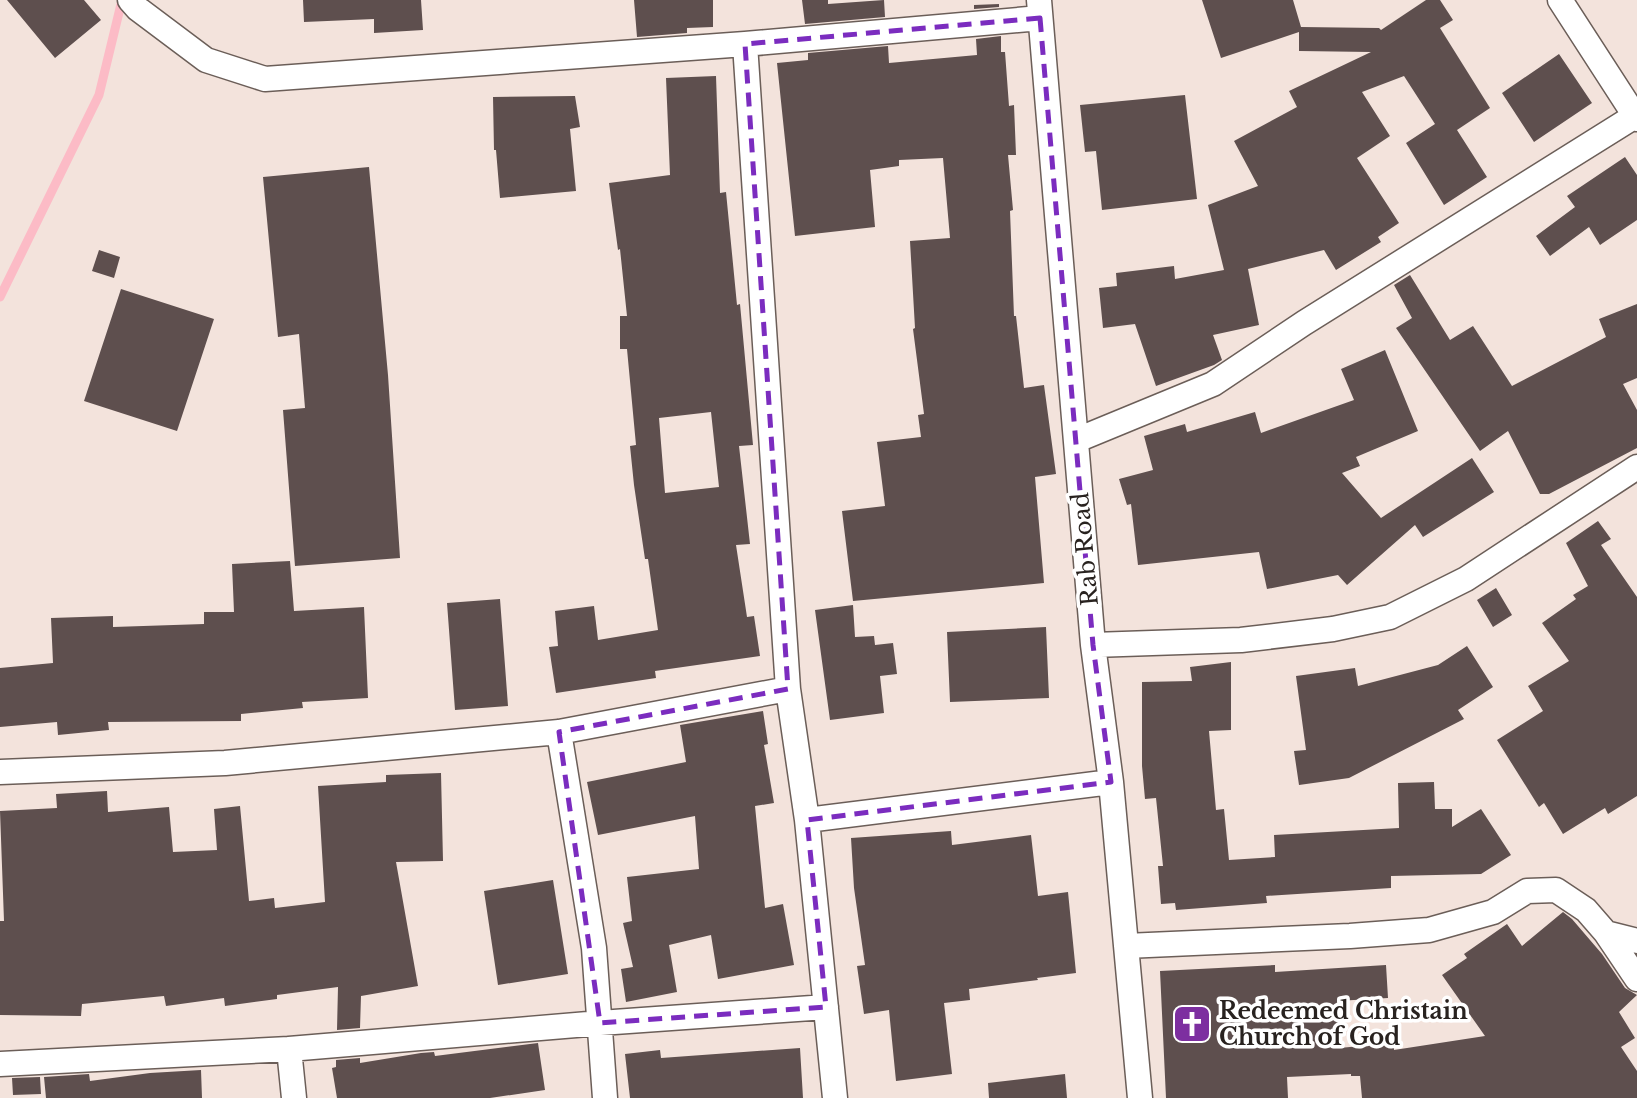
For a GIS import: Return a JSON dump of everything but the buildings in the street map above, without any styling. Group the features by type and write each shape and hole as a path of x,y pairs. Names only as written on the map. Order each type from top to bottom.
{"street":[{"path":"130,0 138,9 206,60 265,79 745,44 1040,9"},
{"path":"1077,440 1213,384 1304,323 1636,117 1560,0"},
{"name":"Rab Road","path":"1040,9 1093,645 1111,782 1140,1098"},
{"path":"745,44 789,689 807,820 835,1098"},
{"path":"1093,645 1241,640 1333,629 1390,617 1466,579 1637,467"},
{"path":"0,772 225,763 559,732 789,689"},
{"path":"559,732 594,948 605,1098"},
{"path":"807,820 1111,782"},
{"path":"1126,946 1429,930 1493,912 1527,891 1556,890 1586,910 1606,933 1637,979"},
{"path":"1606,933 1637,941"},
{"path":"0,1063 289,1049 826,1007"},
{"path":"289,1049 294,1098"}],"highlighted area":[{"path":"1040,18 1093,645 1111,782 807,820 826,1007 600,1023 559,732 788,689 745,44"}],"waterway":[{"path":"0,297 99,95 122,0"}],"place":[{"name":"Redeemed Christain Church of God","path":"1192,1024"}]}
